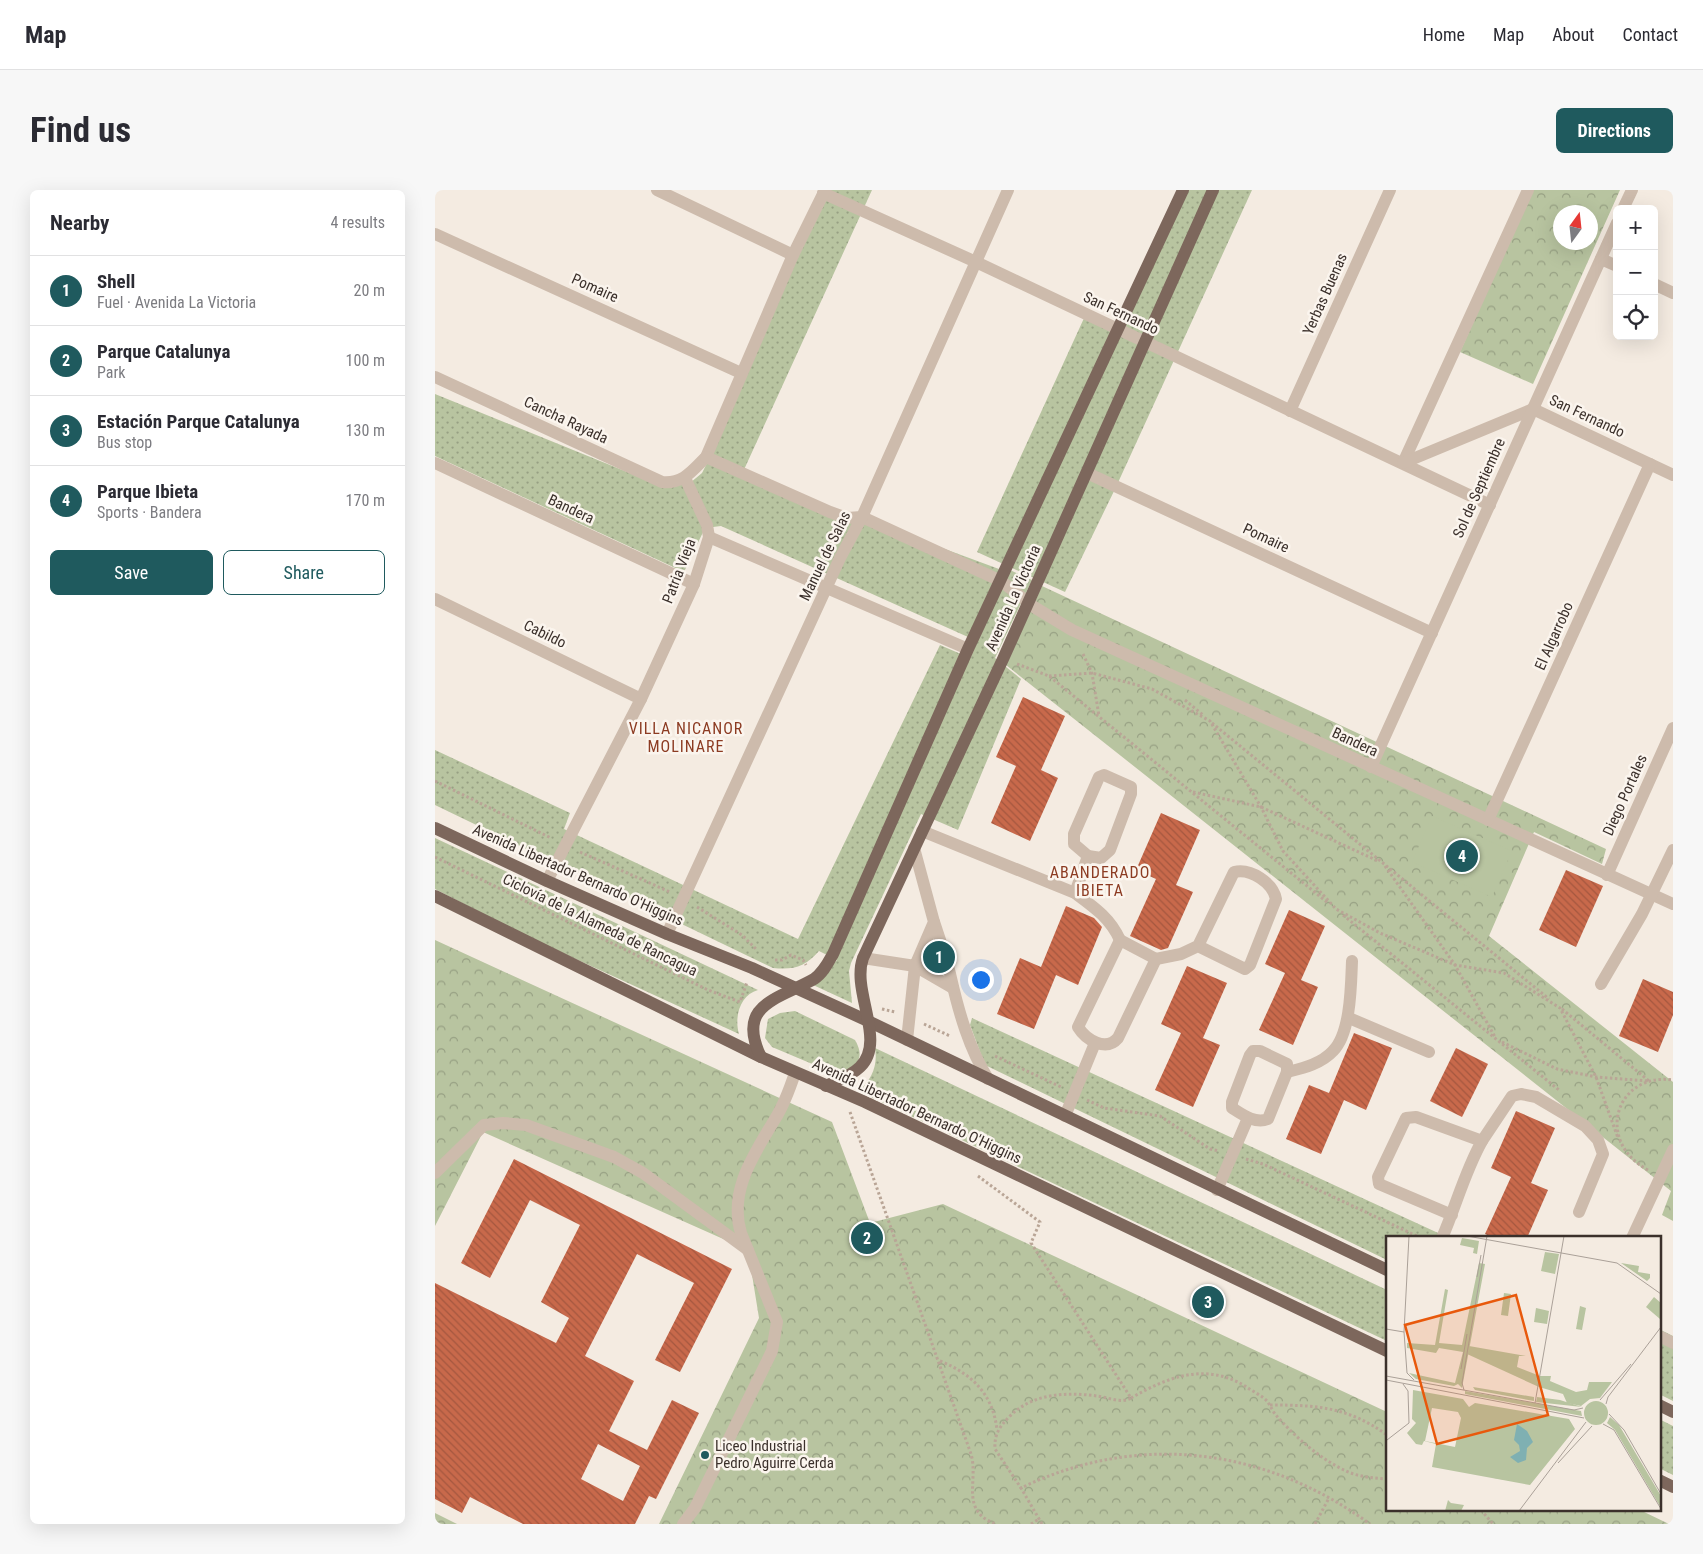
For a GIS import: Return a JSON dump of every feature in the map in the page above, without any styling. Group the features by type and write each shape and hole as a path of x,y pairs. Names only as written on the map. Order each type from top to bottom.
{"main road":[{"name":"Avenida La Victoria","path":"794,987 821,974 833,954 968,649 1183,190"},
{"name":"Avenida La Victoria","path":"868,1021 860,991 859,966 1003,659 1213,190"},
{"name":"Avenida Libertador Bernardo O'Higgins","path":"435,828 547,881 794,987 868,1021 1386,1270"},
{"name":"Avenida Libertador Bernardo O'Higgins","path":"435,896 761,1057 865,1102 1386,1351"},
{"path":"761,1057 755,1046 753,1033 759,1010 771,999 794,987"},
{"path":"826,1086 856,1071 865,1060 870,1042 868,1021"},
{"path":"1661,1406 1673,1412"},
{"path":"1661,1481 1673,1487"}],"street":[{"path":"657,190 793,255"},
{"name":"Manuel de Salas","path":"667,934 827,588 862,517 1008,190"},
{"name":"Yerbas Buenas","path":"1290,410 1390,190"},
{"path":"1403,464 1528,190"},
{"path":"1625,205 1632,190"},
{"path":"685,478 706,457 793,255 824,192"},
{"name":"San Fernando","path":"824,192 1490,505"},
{"name":"Sol de Septiembre","path":"1371,767 1613,232"},
{"name":"Pomaire","path":"435,234 741,373"},
{"path":"1601,259 1613,264"},
{"path":"1658,286 1673,292"},
{"name":"Cancha Rayada","path":"435,377 662,482 671,483 685,478"},
{"name":"San Fernando","path":"1403,464 1533,409 1673,475"},
{"name":"Bandera","path":"706,457 830,512 847,518 862,517 1001,581 1028,603 1072,630 1673,904"},
{"name":"Bandera","path":"435,463 694,584"},
{"name":"El Algarrobo","path":"1488,820 1650,464"},
{"name":"Pomaire","path":"1087,473 1432,633"},
{"name":"Patria Vieja","path":"547,881 641,699 694,584 709,537 707,525 685,478"},
{"path":"709,537 968,649"},
{"name":"Cabildo","path":"435,598 641,699"},
{"name":"Diego Portales","path":"1607,875 1673,728"},
{"path":"1104,775 1126,783 1131,787 1131,794 1110,850 1101,858 1088,856 1074,844 1074,834 1099,777 1104,775"},
{"path":"922,831 1075,893 1103,914 1114,926 1120,940 1156,959 1181,954 1198,946 1234,872 1241,870 1268,882 1274,890 1276,899 1250,965 1245,969 1198,946"},
{"path":"914,848 971,1045 988,1079"},
{"path":"1601,984 1652,895 1673,850"},
{"path":"1075,893 1088,856"},
{"path":"907,1040 915,966 934,922"},
{"path":"1120,940 1078,1027 1082,1034 1095,1043 1109,1044 1118,1038 1156,959"},
{"path":"863,958 915,966 953,988"},
{"path":"1287,1072 1313,1065 1334,1051 1349,1018 1352,961"},
{"path":"1349,1018 1429,1052"},
{"path":"1065,1116 1095,1043"},
{"path":"1253,1051 1260,1051 1287,1064 1287,1072 1268,1119 1263,1121 1248,1118 1232,1108 1232,1102 1250,1055 1253,1051"},
{"path":"683,1524 695,1508 772,1350 777,1330 772,1306 747,1250 737,1220 741,1181 757,1147 776,1117 795,1073"},
{"path":"1444,1236 1482,1141 1512,1096 1521,1094 1536,1097 1585,1126 1598,1140 1603,1154 1579,1212"},
{"path":"1452,1215 1385,1188 1379,1184 1378,1177 1406,1118 1416,1117 1482,1141"},
{"path":"1217,1190 1248,1118"},
{"path":"435,1172 483,1125 503,1123 526,1126 614,1157 643,1173 747,1250"},
{"path":"1633,1236 1673,1150"},
{"path":"1661,1337 1673,1343"}],"path":[{"path":"1072,630 1092,673 1099,716"},
{"path":"1003,659 1049,676 1565,1095"},
{"path":"1049,676 1092,673 1152,689 1210,721 1261,807 1283,851 1337,909 1380,933 1455,965 1504,973 1560,1008 1596,1077 1625,1153 1634,1162 1648,1170 1663,1172"},
{"path":"1180,696 1649,1081"},
{"path":"435,780 566,845 684,898 724,922 757,950"},
{"path":"1191,791 1261,807 1383,862 1455,965 1497,1040 1557,1069 1596,1077 1649,1081 1673,1080"},
{"name":"Ciclovía de la Alameda de Rancagua","path":"435,857 708,990 740,1002 747,984"},
{"path":"1618,1138 1617,1119 1621,1106 1630,1093 1649,1081"},
{"path":"844,1094 974,1464 973,1504 983,1518 996,1524"},
{"path":"1611,1132 1618,1138"},
{"path":"971,1170 1040,1222 1031,1243 1131,1398"},
{"path":"939,1360 964,1373 982,1388 994,1409 997,1430 995,1449 1042,1524"},
{"path":"997,1430 1022,1407 1044,1397 1082,1394 1122,1400 1131,1398 1159,1383 1203,1372 1216,1374 1240,1383 1259,1395 1307,1444 1329,1461 1360,1476 1386,1479"},
{"path":"1270,1405 1327,1407 1362,1419 1386,1434"},
{"path":"1021,1488 1042,1478 1084,1463 1115,1458 1177,1454 1215,1457 1249,1465 1299,1482 1329,1498 1370,1524"},
{"path":"1315,1524 1329,1498"},
{"path":"1483,1512 1493,1524"},
{"path":"1031,1524 1039,1519"}],"green space":[{"path":"825,190 872,190 742,474 999,569 968,637 721,526 705,528 684,572 435,456 435,394 642,478 690,483 702,473 707,463"},
{"path":"1183,190 1252,190 1116,487 1065,592 977,552 1085,316 1118,330"},
{"path":"1532,190 1620,190 1598,239 1598,205 1553,205 1553,250 1593,250 1533,384 1460,352"},
{"path":"1010,570 1032,580 995,658 1021,679 958,830 921,814 851,963 849,971 852,1003 811,984 820,979 837,960 819,951 809,961 799,966 793,968 773,968 435,805 435,750 570,813 564,829 798,939 940,645 970,658"},
{"path":"1042,586 1606,849 1602,864 1534,832 1489,936 1673,1082 1673,1221 1662,1215 1671,1191 1006,665"},
{"path":"1432,816 1512,851 1492,897 1412,862"},
{"path":"435,838 758,990 747,997 740,1008 737,1021 739,1034 530,938 435,889"},
{"path":"435,940 832,1122 870,1223 943,1204 1386,1412 1386,1512 1644,1512 1669,1524 659,1524 759,1318 748,1250 483,1132 435,1226"},
{"path":"795,1011 855,1040 860,1053 857,1062 848,1069 836,1074 772,1047 765,1038 768,1019 780,1013"},
{"path":"972,1018 1445,1236 1386,1236 1386,1260 985,1065 970,1025"},
{"path":"875,1048 1386,1290 1386,1341 858,1091 873,1072"},
{"path":"1661,1330 1673,1336 1673,1401 1661,1395"},
{"path":"1661,1420 1673,1426 1673,1475 1661,1469"},
{"path":"435,1513 457,1524 435,1524"}],"building":[{"path":"1023,697 1065,716 1041,770 1058,778 1030,841 991,823 1016,766 996,757"},
{"path":"1161,813 1200,830 1176,885 1193,892 1168,948 1161,950 1130,936 1156,879 1136,870"},
{"path":"1566,870 1603,886 1576,947 1539,930"},
{"path":"1066,906 1094,918 1102,927 1078,985 1056,975 1034,1029 997,1014 1020,958 1041,967"},
{"path":"1289,910 1325,926 1301,980 1318,987 1293,1045 1259,1030 1285,973 1265,964"},
{"path":"1187,966 1227,983 1203,1038 1220,1045 1193,1107 1155,1090 1181,1033 1161,1024"},
{"path":"1643,979 1673,992 1673,1015 1658,1052 1619,1036"},
{"path":"1354,1033 1392,1048 1366,1110 1344,1100 1321,1154 1286,1139 1309,1085 1329,1093"},
{"path":"1456,1048 1488,1064 1462,1117 1430,1101"},
{"path":"1516,1111 1555,1128 1531,1183 1548,1190 1528,1236 1490,1236 1485,1234 1511,1177 1491,1168"},
{"path":"514,1159 732,1269 680,1372 655,1360 694,1283 637,1254 585,1356 634,1381 609,1431 647,1450 672,1400 699,1413 656,1499 649,1496 635,1524 523,1524 470,1497 462,1513 435,1499 435,1283 556,1343 569,1318 541,1302 580,1225 530,1200 490,1278 461,1263","holes":["598,1444 640,1466 623,1501 581,1479"]}],"place":[{"name":"Parque Ibieta","path":"1462,856"},
{"name":"Shell","path":"939,957"},
{"name":"Parque Catalunya","path":"867,1238"},
{"name":"Estación Parque Catalunya","path":"1208,1302"},
{"name":"Liceo Industrial Pedro Aguirre Cerda","path":"705,1455"}],"district":[{"name":"VILLA NICANOR MOLINARE","path":"686,737"},
{"name":"ABANDERADO IBIETA","path":"1100,881"}]}
